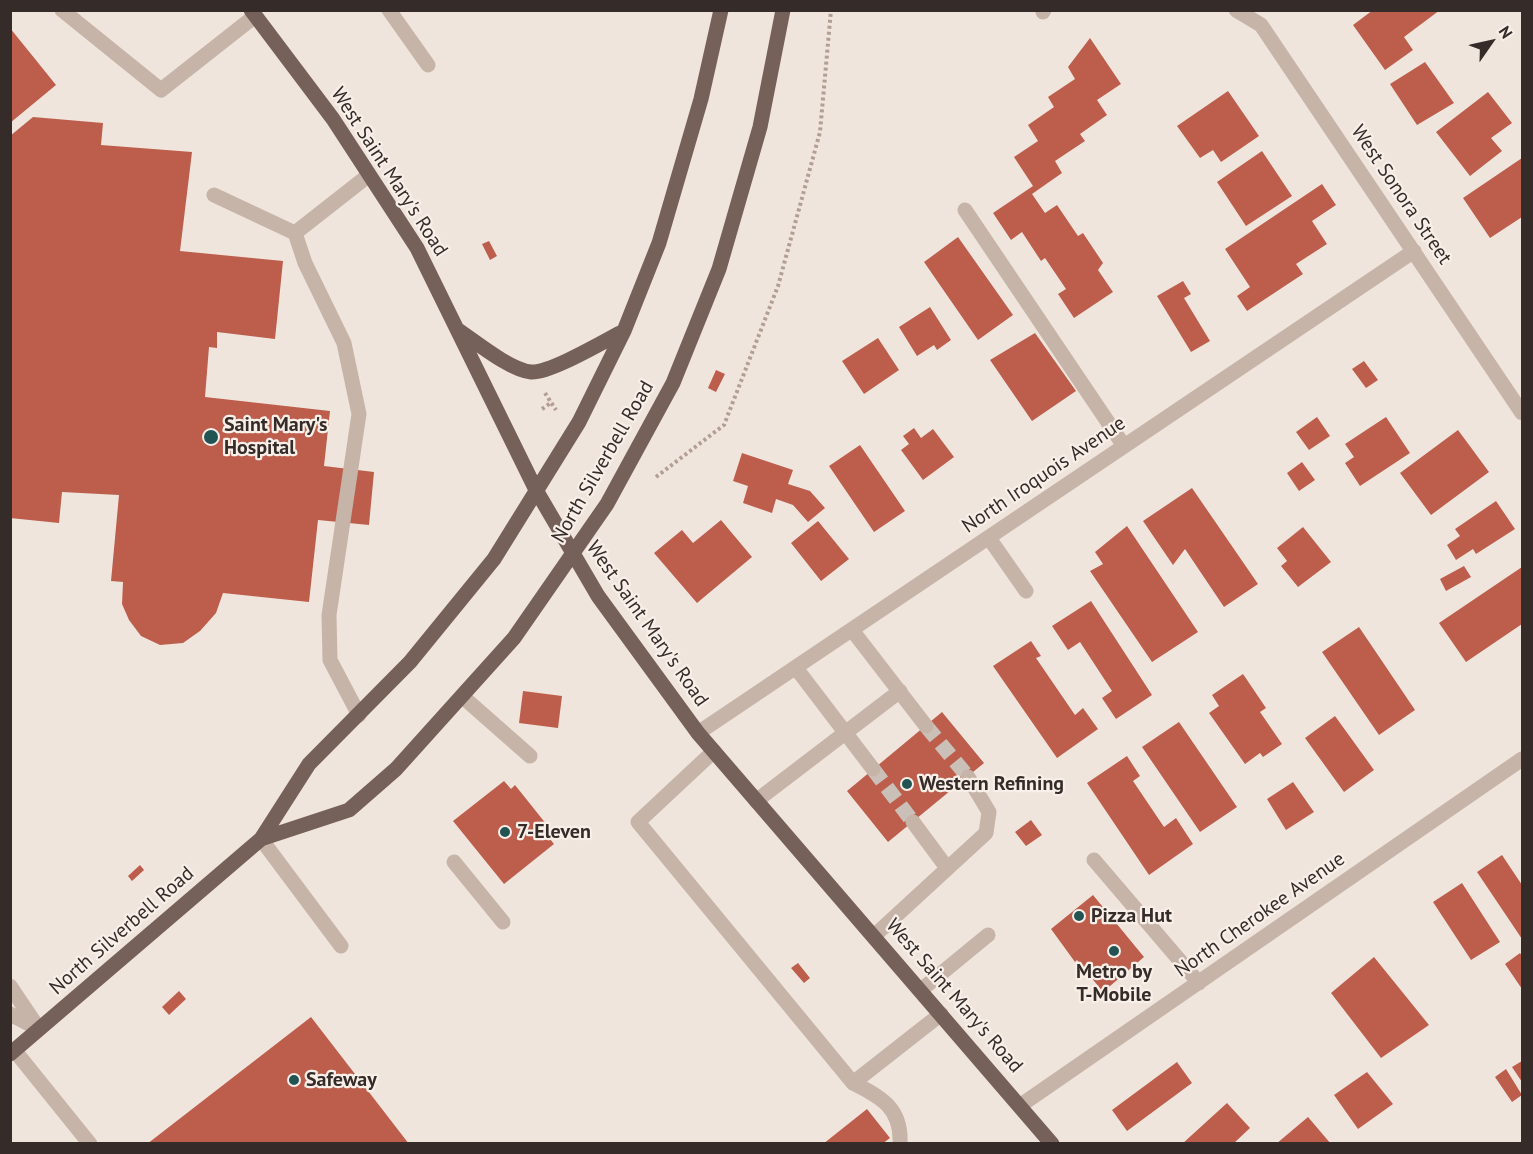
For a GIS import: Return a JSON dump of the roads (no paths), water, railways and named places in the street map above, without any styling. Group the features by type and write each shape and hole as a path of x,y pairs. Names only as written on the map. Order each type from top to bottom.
{"main road":[{"name":"North Silverbell Road","path":"13,1052 261,839 309,764 410,662 481,577 595,392 624,331 659,243 701,99 721,10"},
{"name":"North Silverbell Road","path":"261,839 349,810 396,769 514,638 573,555 619,484 673,383 719,269 760,127 783,10"},
{"name":"West Saint Mary's Road","path":"253,14 333,119 417,248 536,490 598,596 698,733 1052,1143"},
{"path":"457,329 514,366 531,372 558,364 624,331"}],"street":[{"path":"62,10 161,90 253,14"},
{"path":"390,10 428,65"},
{"name":"West Sonora Street","path":"1236,10 1261,25 1522,413"},
{"path":"295,233 369,175"},
{"path":"214,195 295,233 305,262 344,343 359,414 329,615 330,660 359,715"},
{"path":"965,210 1124,446"},
{"name":"North Iroquois Avenue","path":"698,733 1414,251"},
{"path":"989,538 1026,591"},
{"path":"852,630 926,726"},
{"path":"795,668 873,769"},
{"path":"756,801 900,691"},
{"path":"463,697 530,756"},
{"path":"714,751 638,822 853,1083 881,1097 901,1125 900,1143"},
{"name":"North Cherokee Avenue","path":"1021,1105 1522,759"},
{"path":"874,936 986,833 989,812 968,777"},
{"path":"913,822 947,868"},
{"path":"261,839 341,946"},
{"path":"1094,860 1199,983"},
{"path":"454,862 503,922"},
{"path":"921,990 988,934"},
{"path":"10,986 39,1029"},
{"path":"10,1014 39,1029"},
{"path":"853,1083 941,1014"},
{"path":"13,1052 90,1143"}],"tunnel":[{"path":"926,726 968,777"},
{"path":"873,769 913,822"}],"place":[{"name":"Saint Mary's Hospital","path":"211,437"},
{"name":"Western Refining","path":"907,784"},
{"name":"7-Eleven","path":"505,832"},
{"name":"Pizza Hut","path":"1079,916"},
{"name":"Metro by T-Mobile","path":"1114,951"},
{"name":"Safeway","path":"294,1080"}]}
